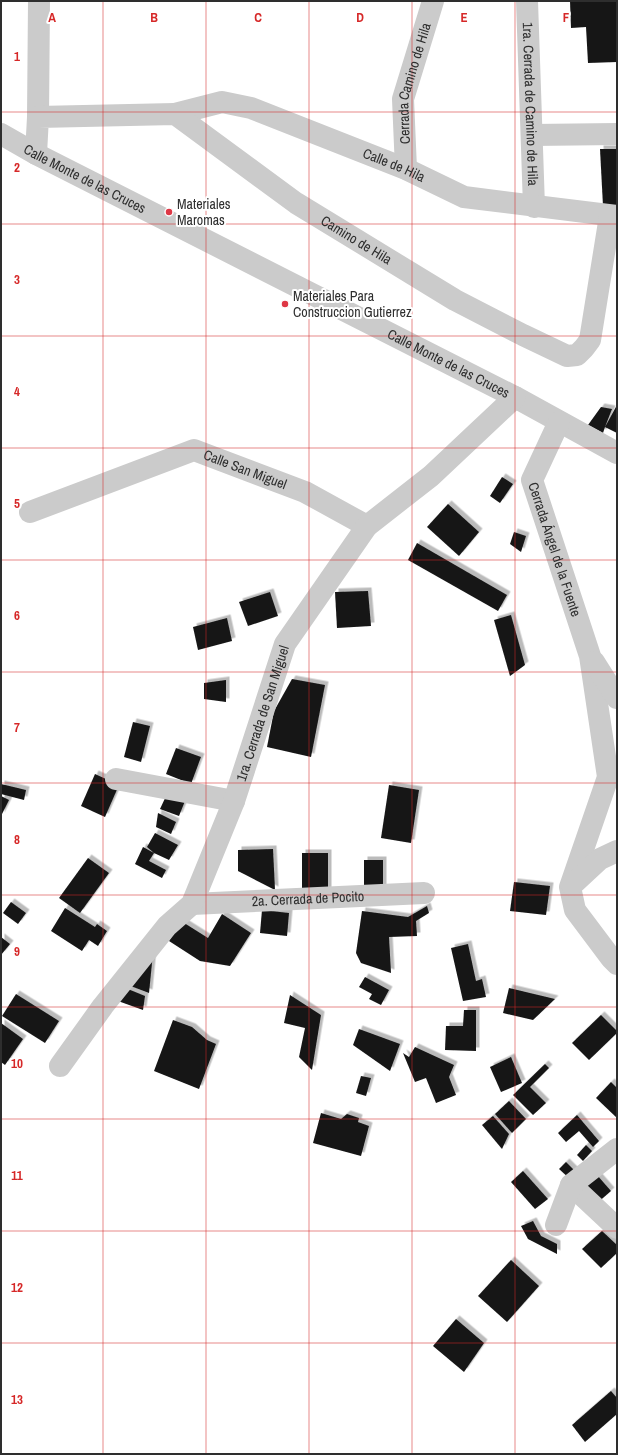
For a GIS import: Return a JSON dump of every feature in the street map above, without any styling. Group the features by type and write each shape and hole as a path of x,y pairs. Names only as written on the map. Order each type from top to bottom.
{"street":[{"path":"36,154 38,117 38,1"},
{"name":"Cerrada Camino de Hila","path":"406,168 403,99 433,1"},
{"name":"1ra. Cerrada de Camino de Hila","path":"527,1 534,206"},
{"name":"Calle de Hila","path":"175,114 222,102 251,108 406,168 464,197 613,216"},
{"path":"38,117 175,114"},
{"name":"Camino de Hila","path":"175,114 296,203 455,300 567,356 577,354 590,340 613,216"},
{"name":"Calle Monte de las Cruces","path":"1,134 36,154 515,397 617,453"},
{"path":"532,135 617,134"},
{"name":"1ra. Cerrada de San Miguel","path":"60,1066 103,1006 162,932 192,904 234,801 285,644 367,526 431,476 515,397"},
{"name":"Cerrada Ángel de la Fuente","path":"559,422 532,480 590,656 608,777 570,887"},
{"name":"Calle San Miguel","path":"30,512 194,450 304,492 367,526"},
{"name":"Cerrada Ángel de la Fuente","path":"590,656 617,698"},
{"path":"116,779 234,801"},
{"path":"617,851 600,858 570,887 575,910 617,964"},
{"name":"2a. Cerrada de Pocito","path":"192,904 424,893"},
{"path":"556,1225 571,1185 617,1149"},
{"path":"571,1185 617,1228"}],"building":[{"path":"570,1 616,1 617,62 588,63 586,27 571,28"},
{"path":"600,149 617,149 617,206 603,206"},
{"path":"617,405 617,433 605,427"},
{"path":"601,407 612,409 603,433 588,425"},
{"path":"502,477 513,484 500,503 490,496"},
{"path":"448,504 479,532 459,556 427,527"},
{"path":"514,532 526,536 521,552 510,544"},
{"path":"417,543 507,595 498,611 408,560"},
{"path":"368,591 371,626 337,628 335,592"},
{"path":"270,592 278,616 248,626 239,602"},
{"path":"511,615 525,665 510,676 494,620"},
{"path":"227,618 232,641 198,650 193,627"},
{"path":"292,679 325,685 311,757 267,747 274,711"},
{"path":"226,680 226,702 204,699 204,683"},
{"path":"133,722 150,726 141,762 124,757"},
{"path":"176,748 201,757 191,784 166,774"},
{"path":"95,774 119,785 105,817 81,806"},
{"path":"1,784 26,790 24,800 1,794"},
{"path":"389,785 419,790 411,843 381,838"},
{"path":"167,794 185,801 179,816 160,809"},
{"path":"1,796 9,800 1,816"},
{"path":"158,813 176,822 171,834 156,827"},
{"path":"155,833 178,845 169,860 154,853 147,847"},
{"path":"143,847 154,853 149,861 166,870 162,878 135,864"},
{"path":"273,849 275,890 238,871 238,850"},
{"path":"302,853 328,853 328,892 302,892"},
{"path":"88,858 109,873 80,913 59,898"},
{"path":"364,860 383,860 383,891 364,891"},
{"path":"514,882 550,886 546,915 510,911"},
{"path":"11,902 26,913 18,924 3,913"},
{"path":"427,906 429,913 416,921 417,936 389,937 391,973 361,963 356,953 362,911 408,917"},
{"path":"65,908 95,927 97,924 107,931 98,946 89,940 82,951 51,931"},
{"path":"262,910 289,913 287,936 260,933"},
{"path":"222,914 251,933 230,966 200,961 169,941 181,921 208,938"},
{"path":"1,937 10,944 1,955"},
{"path":"468,944 476,981 482,979 486,997 463,1001 451,948"},
{"path":"153,953 149,993 128,985"},
{"path":"365,977 389,990 381,1005 369,999 372,994 359,987"},
{"path":"123,987 145,996 143,1010 118,1001"},
{"path":"509,988 555,999 533,1020 503,1013"},
{"path":"16,994 59,1021 45,1043 2,1016"},
{"path":"290,995 321,1015 312,1070 299,1057 305,1028 284,1023"},
{"path":"464,1010 476,1010 476,1051 445,1050 446,1026 463,1026"},
{"path":"601,1015 617,1031 617,1033 589,1060 572,1043"},
{"path":"173,1020 192,1027 207,1040 216,1044 199,1089 154,1071"},
{"path":"1,1023 23,1039 5,1065 1,1062"},
{"path":"359,1029 400,1044 390,1071 353,1045"},
{"path":"415,1047 454,1065 449,1077 456,1095 436,1103 426,1078 415,1082 403,1053 409,1057"},
{"path":"511,1057 522,1083 501,1092 490,1067"},
{"path":"545,1064 549,1068 530,1087 546,1103 533,1115 513,1095"},
{"path":"361,1076 371,1078 366,1096 356,1093"},
{"path":"611,1082 617,1088 617,1118 596,1098"},
{"path":"509,1101 526,1119 512,1133 495,1114"},
{"path":"321,1113 341,1119 347,1114 359,1118 358,1122 369,1126 361,1156 313,1143"},
{"path":"577,1115 599,1141 593,1147 579,1131 566,1142 558,1133"},
{"path":"493,1116 509,1134 502,1149 482,1125"},
{"path":"586,1145 592,1151 583,1161 577,1155"},
{"path":"566,1162 576,1172 570,1179 559,1169"},
{"path":"523,1171 548,1199 535,1209 511,1182"},
{"path":"597,1175 611,1191 596,1204 580,1187"},
{"path":"533,1221 541,1236 557,1244 557,1254 528,1239 521,1226"},
{"path":"602,1231 617,1245 617,1253 601,1268 582,1249"},
{"path":"511,1260 539,1286 507,1322 478,1296"},
{"path":"456,1319 484,1343 464,1372 433,1346"},
{"path":"611,1391 617,1398 617,1414 585,1442 572,1425"}],"place":[{"name":"Materiales Maromas","path":"169,212"},
{"name":"Materiales Para Construccion Gutierrez","path":"285,304"}]}
